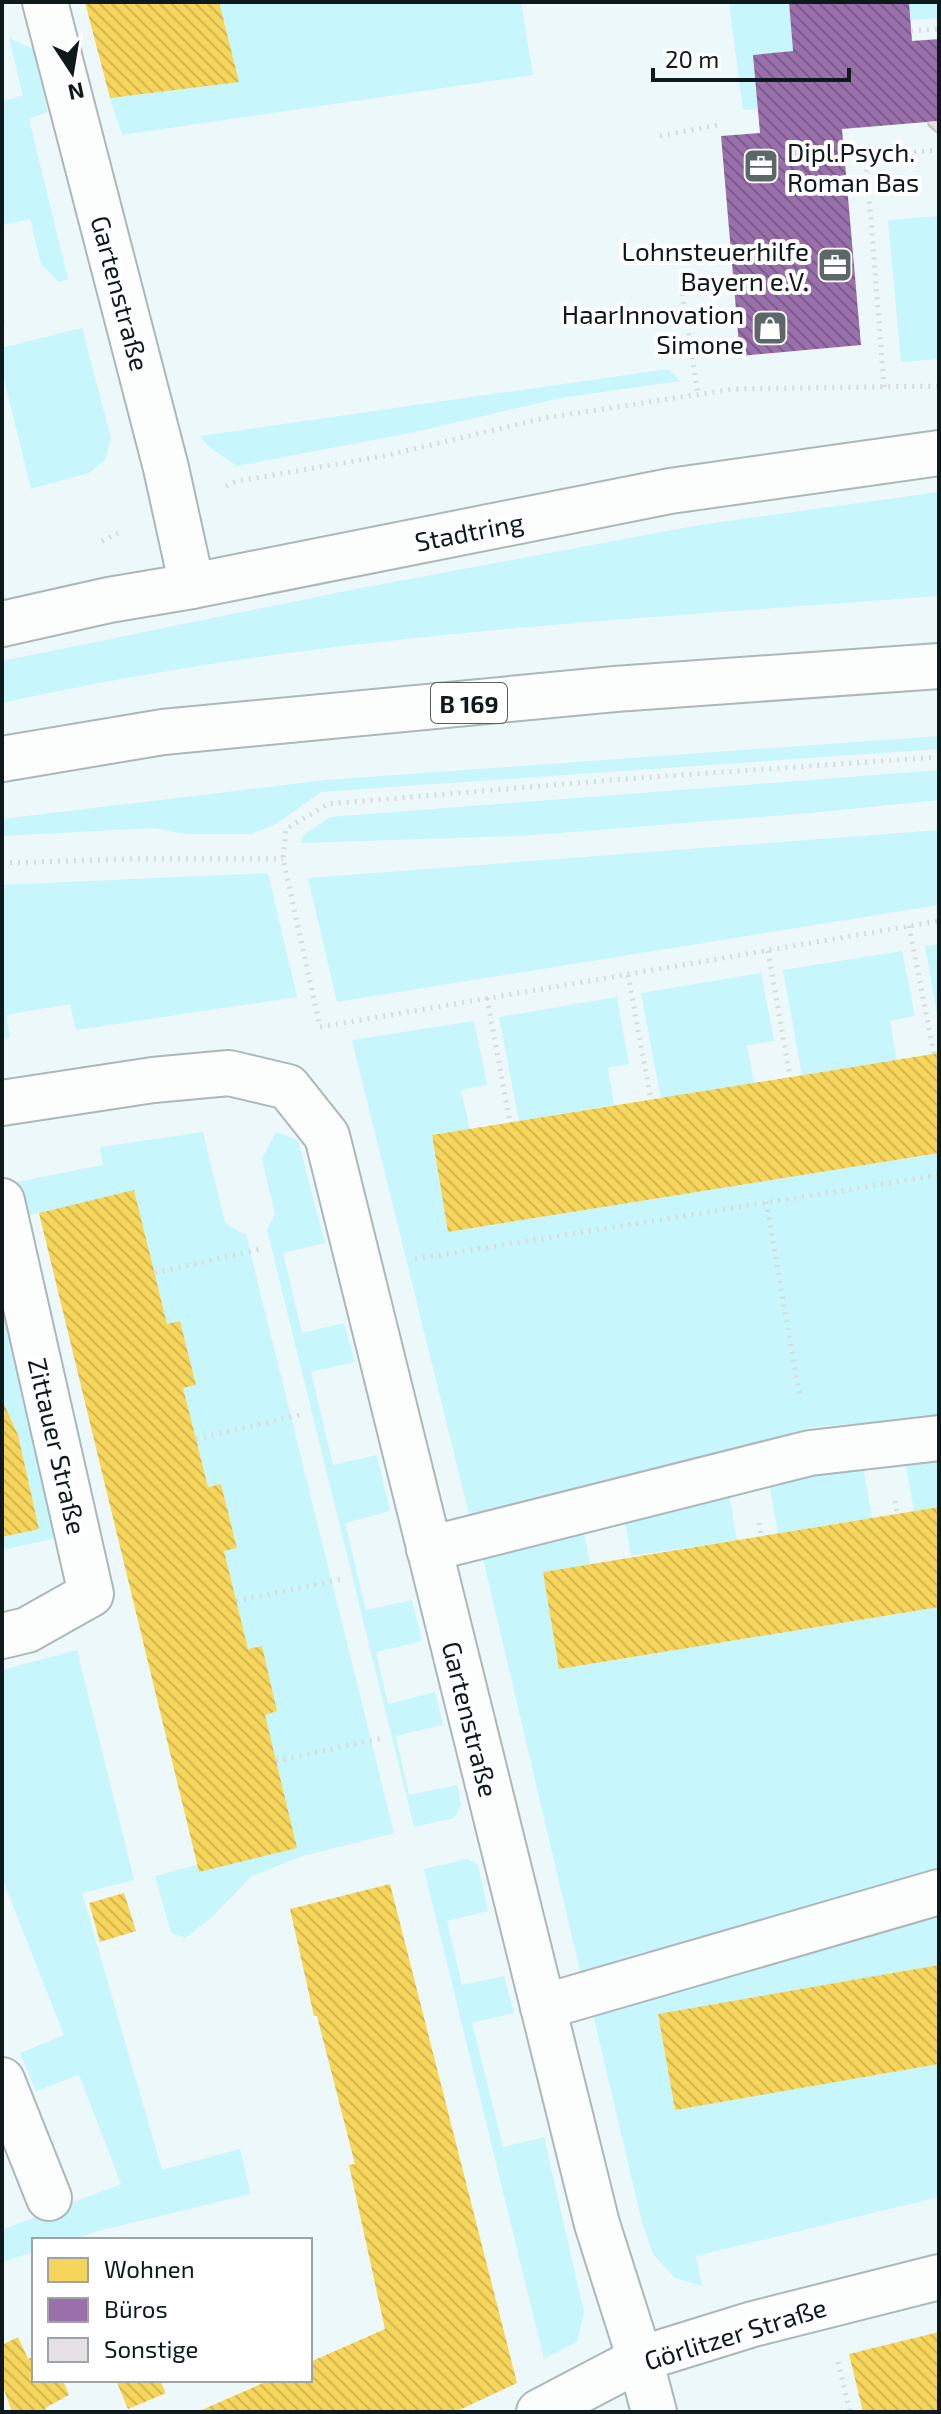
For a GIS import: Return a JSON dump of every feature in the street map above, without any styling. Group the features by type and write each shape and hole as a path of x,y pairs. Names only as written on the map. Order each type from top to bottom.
{"street":[{"name":"Gartenstraße","path":"45,2 176,507 192,586"},
{"name":"Stadtring","path":"2,624 109,600 670,491 939,453"},
{"name":"B 169","path":"2,759 179,730 615,689 939,666"},
{"name":"Gartenstraße","path":"2,1103 153,1080 229,1073 288,1087 327,1136 597,2224 654,2412"},
{"name":"Zittauer Straße","path":"2,1201 91,1594 27,1630 2,1636"},
{"path":"429,1549 810,1453 939,1438"},
{"path":"543,2007 939,1892"},
{"path":"2,2080 49,2198"},
{"name":"Görlitzer Straße","path":"539,2412 640,2359 753,2324 939,2277"}],"path":[{"path":"911,31 939,29"},
{"path":"660,136 723,124"},
{"path":"884,387 866,156 939,150"},
{"path":"681,286 698,394"},
{"path":"2,322 8,326"},
{"path":"98,543 238,481 384,456 545,418 734,389 939,386"},
{"path":"939,757 328,804 286,829 283,859 320,1027 939,921"},
{"path":"2,863 283,859"},
{"path":"909,926 934,1054"},
{"path":"768,951 790,1077"},
{"path":"628,975 651,1100"},
{"path":"487,998 510,1123"},
{"path":"411,1260 939,1175"},
{"path":"766,1202 810,1453"},
{"path":"155,1273 261,1249"},
{"path":"196,1439 303,1414"},
{"path":"236,1601 343,1579"},
{"path":"276,1761 382,1738"},
{"path":"837,2359 850,2412"}],"shaded area":[{"path":"219,2 521,2 533,75 122,135 110,98"},
{"path":"729,2 789,2 793,51 753,55 758,109 743,110"},
{"path":"909,2 939,2 939,18 911,20"},
{"path":"9,38 33,49 48,112 29,119 68,279 59,282 41,264 30,219 2,225 2,101 23,96"},
{"path":"939,216 939,359 901,362 888,220"},
{"path":"82,328 111,438 105,460 89,473 31,489 2,371 2,348"},
{"path":"668,369 680,381 560,398 415,432 237,466 209,447 200,436"},
{"path":"939,492 939,596 586,622 351,645 118,680 2,703 2,661 356,589 699,525"},
{"path":"939,736 939,749 321,792 276,824 251,834 185,834 154,828 2,836 2,819 326,780"},
{"path":"939,770 939,800 521,836 301,843 304,835 330,817"},
{"path":"939,830 939,905 337,1002 308,878"},
{"path":"268,873 297,997 76,1030 70,1004 6,1015 10,1038 2,1039 2,885"},
{"path":"939,944 939,1025 925,946"},
{"path":"902,951 915,1016 890,1021 897,1060 802,1075 783,970"},
{"path":"761,973 774,1041 747,1045 754,1083 661,1099 641,993"},
{"path":"617,997 629,1064 608,1068 614,1105 519,1121 499,1017"},
{"path":"474,1021 487,1085 461,1090 470,1129 432,1135 448,1232 939,1153 939,1417 813,1427 470,1518 352,1040"},
{"path":"203,1132 225,1223 246,1235 394,1833 302,1856 252,1876 211,1918 185,1938 171,1933 155,1876 197,1865 199,1872 265,1715 277,1711 248,1649 224,1551 237,1547 221,1484 208,1487 183,1388 196,1385 180,1322 167,1324 134,1191 25,1216 17,1182 103,1165 100,1147"},
{"path":"276,1132 298,1140 325,1243 283,1253 302,1333 344,1323 355,1362 311,1372 333,1465 377,1455 390,1511 345,1523 366,1610 412,1600 422,1641 376,1652 388,1704 435,1692 443,1725 396,1736 409,1795 457,1785 461,1805 454,1818 414,1827 267,1230 275,1214 262,1159"},
{"path":"2,1285 62,1537 2,1550 2,1537 39,1529 18,1435 2,1400"},
{"path":"939,1457 939,1507 914,1511 905,1461"},
{"path":"863,1466 872,1518 778,1533 769,1483"},
{"path":"729,1493 737,1540 631,1556 625,1521"},
{"path":"584,1532 590,1564 543,1572 559,1669 939,1607 939,1872 581,1975 483,1559"},
{"path":"77,1650 134,1880 82,1893 162,2170 240,2149 251,2194 77,2238 32,2238 32,2253 2,2262 2,2230 121,2184 79,2075 36,2091 20,2053 64,2035 2,1878 2,1670"},
{"path":"467,1859 478,1865 488,1911 447,1921 462,1985 504,1976 514,2013 472,2023 503,2147 544,2137 584,2312 577,2342 544,2359 424,1869"},
{"path":"939,1911 939,1965 658,2014 675,2109 939,2064 939,2197 696,2256 702,2286 675,2278 653,2254 642,2222 592,2010"}],"building: Wohnen":[{"path":"85,2 219,2 239,82 110,98"},
{"path":"939,1053 939,1153 448,1232 432,1135"},
{"path":"134,1190 167,1324 180,1321 196,1385 183,1388 208,1487 221,1484 237,1548 224,1551 248,1649 262,1646 277,1711 265,1715 297,1848 199,1872 39,1213"},
{"path":"2,1400 18,1435 39,1529 2,1537"},
{"path":"939,1507 939,1607 559,1669 543,1572"},
{"path":"390,1884 517,2383 455,2412 197,2412 265,2382 312,2382 312,2361 385,2329 349,2165 355,2164 317,2016 314,2016 290,1909"},
{"path":"124,1893 136,1931 100,1942 89,1903"},
{"path":"939,1965 939,2064 675,2110 658,2014"},
{"path":"939,2332 939,2412 863,2412 849,2354"},
{"path":"18,2337 28,2359 32,2357 32,2382 64,2382 69,2395 45,2408 47,2412 12,2412 2,2384 2,2345"},
{"path":"117,2382 161,2382 166,2393 128,2409"}],"building: Büros":[{"path":"789,2 909,2 912,41 939,39 939,121 842,129 861,345 740,356 721,136 760,133 753,55 793,51"}],"building: Sonstige":[{"path":"939,121 939,135 928,127 927,122"}],"place":[{"name":"Dipl.Psych. Roman Bas","path":"761,166"},
{"name":"Lohnsteuerhilfe Bayern e.V.","path":"835,265"},
{"name":"HaarInnovation Simone","path":"770,328"}]}
